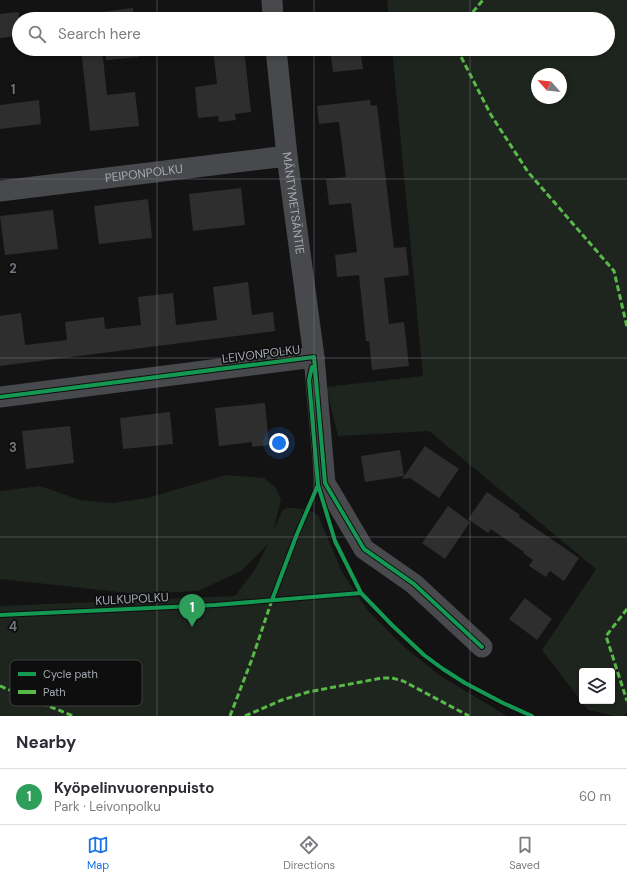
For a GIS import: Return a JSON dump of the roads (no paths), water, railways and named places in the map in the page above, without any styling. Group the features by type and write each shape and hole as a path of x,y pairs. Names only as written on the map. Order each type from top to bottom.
{"street":[{"path":"272,0 273,12"},
{"name":"MÄNTYMETSÄNTIE","path":"277,56 287,156 314,357"},
{"name":"PEIPONPOLKU","path":"0,190 287,156"},
{"name":"LEIVONPOLKU","path":"0,397 314,357 325,483 364,549 414,584 482,647"}],"place":[{"name":"Kyöpelinvuorenpuisto","path":"192,627"}]}
